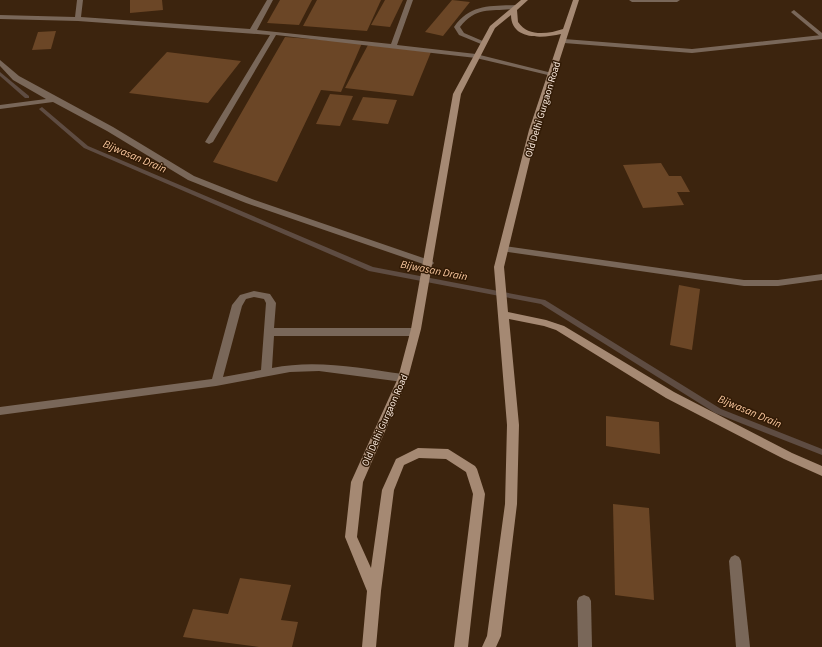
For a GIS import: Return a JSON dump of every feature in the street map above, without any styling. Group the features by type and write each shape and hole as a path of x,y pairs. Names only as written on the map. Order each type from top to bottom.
{"main road":[{"name":"Old Delhi Gurgaon Road","path":"369,647 374,591 351,537 357,482 404,378 428,268 439,192 457,94 492,27 524,0"},
{"name":"Old Delhi Gurgaon Road","path":"489,647 494,636 511,504 513,425 499,267 533,130 564,41 576,0"},
{"path":"515,8 514,22 521,30 534,35 551,36 567,30"},
{"path":"503,311 560,328 670,394 788,456 822,471"},
{"path":"374,591 388,490 400,462 418,453 448,454 471,469 479,494 461,647"}],"street":[{"path":"78,19 80,0"},
{"path":"252,32 270,0"},
{"path":"393,46 410,0"},
{"path":"632,0 676,0"},
{"path":"483,43 461,34 457,27 463,17 477,9 515,8"},
{"path":"794,12 822,36"},
{"path":"0,17 78,19 274,33 476,56 552,74"},
{"path":"209,142 274,33"},
{"path":"564,41 692,51 822,36"},
{"path":"0,62 16,78 54,100 110,129 191,178 428,268"},
{"path":"0,107 54,100"},
{"path":"504,249 744,283 778,283 822,277"},
{"path":"216,382 237,305 243,297 254,294 267,296 271,303 266,373"},
{"path":"269,332 415,332"},
{"path":"0,411 216,382 290,368 319,367 404,378"},
{"path":"735,561 743,647"},
{"path":"584,601 585,647"}],"building":[{"path":"130,0 162,0 163,10 130,13"},
{"path":"280,0 312,0 299,25 267,23"},
{"path":"317,0 381,0 367,31 303,26"},
{"path":"385,0 403,0 390,27 371,25"},
{"path":"452,0 470,2 443,36 425,32"},
{"path":"56,31 51,49 32,50 38,32"},
{"path":"285,37 362,43 341,92 321,90 277,182 213,162"},
{"path":"368,45 431,52 413,96 345,88"},
{"path":"167,52 241,61 208,103 129,93"},
{"path":"330,94 353,96 340,126 316,124"},
{"path":"363,97 397,100 388,124 352,120"},
{"path":"661,163 669,176 681,176 690,192 677,192 684,205 643,208 623,165"},
{"path":"679,285 700,289 692,350 670,345"},
{"path":"606,416 659,422 660,454 606,446"},
{"path":"613,504 649,508 654,600 615,595"},
{"path":"240,578 291,585 281,620 298,622 292,647 259,647 183,637 193,609 228,614"}],"waterway":[{"name":"Bijwasan Drain","path":"0,73 27,97"},
{"name":"Bijwasan Drain","path":"42,109 86,147 371,269 543,302 718,411 822,452"}]}
